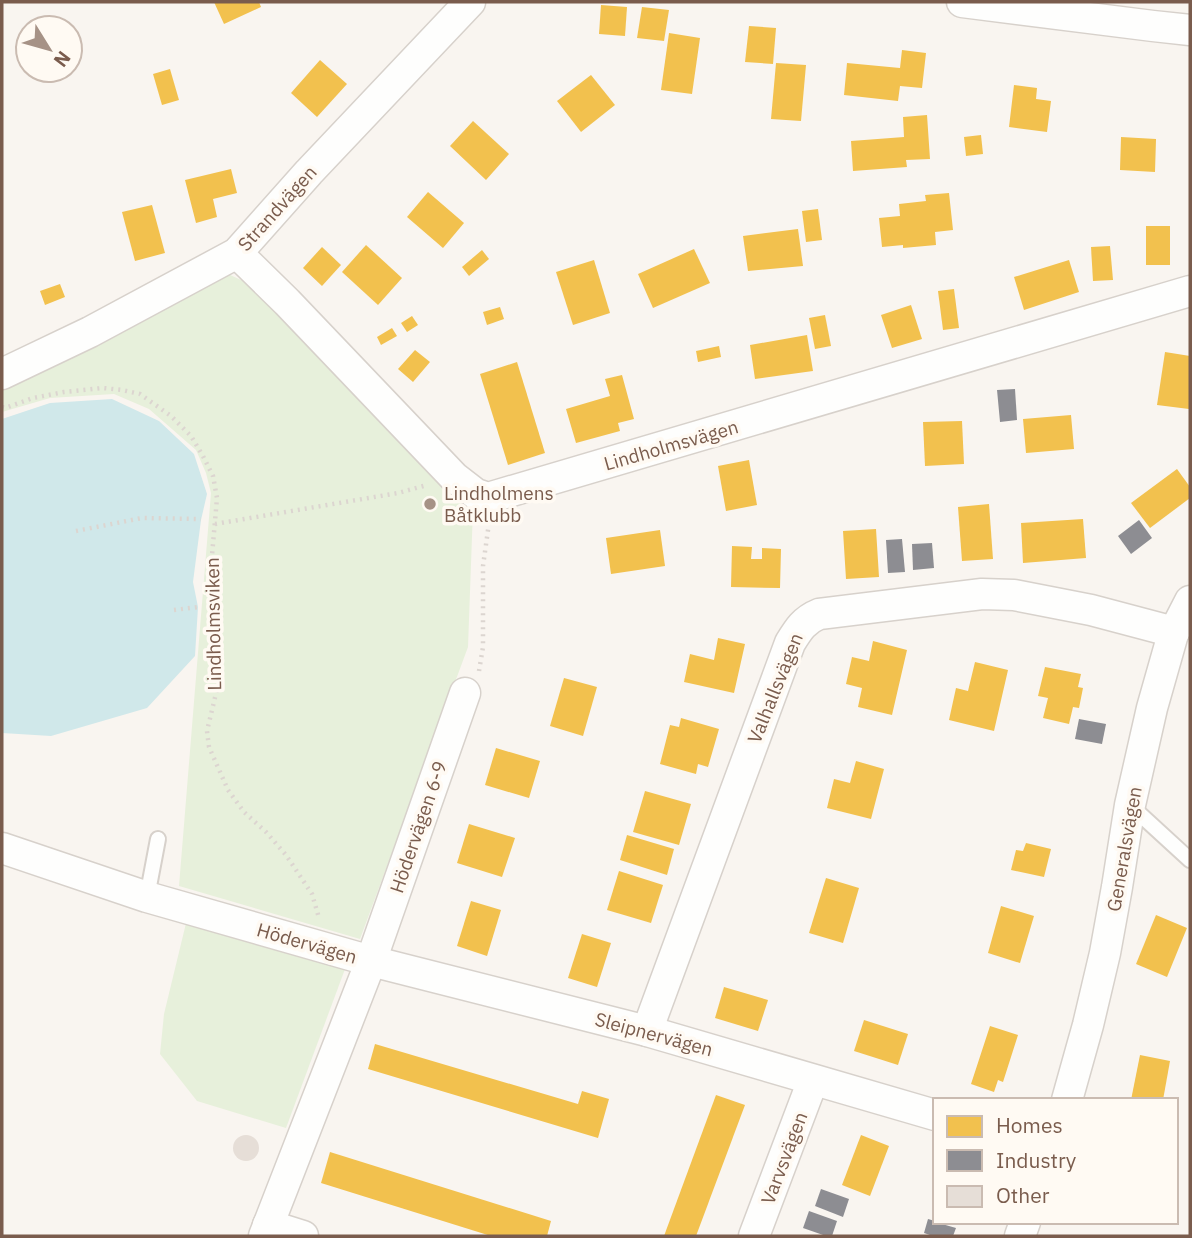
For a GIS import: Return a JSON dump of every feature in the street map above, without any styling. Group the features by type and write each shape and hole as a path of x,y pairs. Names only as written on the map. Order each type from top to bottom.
{"street":[{"name":"Strandvägen","path":"2,374 90,332 237,253 470,2"},
{"path":"962,2 1190,30"},
{"path":"237,253 288,302 454,477 476,494 488,498"},
{"name":"Lindholmsvägen","path":"488,498 1190,291"},
{"name":"Valhallsvägen","path":"647,1031 790,643 800,626 819,614 982,594 1014,595 1091,610 1174,632"},
{"name":"Generalsvägen","path":"1068,1098 1105,953 1130,805 1152,708 1174,632 1190,601"},
{"name":"Hödervägen 6-9","path":"371,961 465,693"},
{"name":"Hödervägen","path":"2,848 147,897 371,961 266,1231"},
{"name":"Sleipnervägen","path":"371,961 647,1031 933,1114"},
{"name":"Varvsvägen","path":"754,1236 813,1080"},
{"path":"266,1231 303,1236"}],"lane":[{"path":"1130,805 1190,860"},
{"path":"147,897 158,839"}],"path":[{"name":"Lindholmsviken","path":"2,407 64,392 103,388 140,394 171,415 191,436 203,456 213,476 217,498 209,590 218,655 218,685 207,731 209,747 228,790 244,812 286,855 312,894 323,935 323,947"},
{"path":"215,524 398,493 454,477"},
{"path":"465,693 479,671 483,647 484,566 490,520 488,498"},
{"path":"76,531 142,518 201,519"},
{"path":"174,610 198,607"}],"green space":[{"path":"228,274 252,285 473,509 468,647 360,939 179,886 211,493 196,450 149,409 114,394 50,398 2,412 2,383"},
{"path":"188,915 348,961 286,1128 197,1101 160,1054 164,1014"}],"water":[{"path":"112,399 159,421 194,454 207,494 193,582 198,607 195,656 147,708 51,736 2,733 2,419 50,403"}],"building: Homes":[{"path":"214,2 259,2 261,7 224,24"},
{"path":"601,5 627,7 625,36 599,34"},
{"path":"642,7 669,10 664,41 637,38"},
{"path":"749,26 776,28 773,64 745,62"},
{"path":"669,33 700,38 692,94 661,90"},
{"path":"902,50 926,53 922,88 900,86 898,101 844,95 847,63 900,68"},
{"path":"320,60 347,84 317,117 291,93"},
{"path":"776,63 806,65 801,121 771,119"},
{"path":"170,69 179,100 162,105 153,74"},
{"path":"591,75 615,105 581,132 557,101"},
{"path":"1014,85 1037,88 1036,99 1051,101 1047,132 1009,127"},
{"path":"927,115 930,159 906,160 907,167 853,171 851,141 904,137 903,117"},
{"path":"473,121 509,154 486,180 450,146"},
{"path":"981,135 983,154 966,156 964,137"},
{"path":"1121,137 1156,139 1155,172 1120,170"},
{"path":"231,169 237,193 213,199 217,217 196,223 185,180"},
{"path":"428,192 464,223 443,248 407,217"},
{"path":"949,193 953,230 935,232 936,245 882,247 879,218 900,216 899,204 926,201 925,195"},
{"path":"152,205 165,253 135,261 122,212"},
{"path":"818,209 822,240 806,242 802,211"},
{"path":"1146,226 1170,226 1170,265 1146,265"},
{"path":"798,229 803,266 748,271 743,236"},
{"path":"366,245 402,278 378,305 342,272"},
{"path":"1110,246 1113,280 1093,281 1091,247"},
{"path":"322,247 341,265 322,286 303,268"},
{"path":"694,249 710,283 653,308 638,274"},
{"path":"482,250 489,259 469,276 462,267"},
{"path":"594,260 610,313 573,325 556,272"},
{"path":"1069,260 1079,292 1024,310 1014,277"},
{"path":"60,284 65,297 45,305 40,291"},
{"path":"954,289 959,328 943,330 938,291"},
{"path":"911,305 922,339 892,348 881,315"},
{"path":"500,307 504,319 487,325 483,312"},
{"path":"825,315 831,346 815,349 809,318"},
{"path":"412,316 418,325 407,332 401,323"},
{"path":"392,328 397,336 381,345 377,337"},
{"path":"807,335 813,371 755,379 750,345"},
{"path":"719,346 721,357 698,362 696,351"},
{"path":"415,350 430,362 413,382 398,369"},
{"path":"1165,352 1190,356 1189,409 1157,405"},
{"path":"517,362 545,453 508,465 480,374"},
{"path":"622,375 634,419 618,423 620,431 576,443 566,409 610,396 605,379"},
{"path":"1071,415 1074,449 1026,453 1023,419"},
{"path":"962,421 964,464 925,466 923,422"},
{"path":"749,460 757,505 726,511 718,466"},
{"path":"1177,469 1190,487 1190,498 1150,528 1131,503"},
{"path":"989,504 993,559 962,561 958,507"},
{"path":"1083,519 1086,558 1023,563 1021,523"},
{"path":"876,529 879,577 846,579 843,531"},
{"path":"660,530 665,566 611,574 606,538"},
{"path":"732,546 752,547 751,559 762,559 762,548 781,549 780,588 731,587"},
{"path":"718,638 745,644 734,693 684,682 690,654 714,660"},
{"path":"873,641 907,650 892,715 858,707 862,688 846,684 852,657 869,661"},
{"path":"975,662 1008,670 994,731 949,720 956,688 968,691"},
{"path":"1045,667 1081,674 1078,687 1083,688 1079,708 1073,707 1069,724 1043,718 1048,698 1038,696"},
{"path":"564,678 597,687 583,736 550,726"},
{"path":"681,718 719,729 708,767 698,764 696,774 660,764 670,725 679,727"},
{"path":"496,748 540,761 529,798 485,785"},
{"path":"856,761 884,769 871,819 827,808 834,779 850,783"},
{"path":"645,791 691,804 679,845 633,832"},
{"path":"469,824 515,838 502,877 457,863"},
{"path":"627,835 674,849 667,875 620,860"},
{"path":"1026,843 1051,849 1044,877 1011,870 1016,850 1023,851"},
{"path":"619,871 663,885 651,923 607,910"},
{"path":"826,878 859,888 843,943 809,933"},
{"path":"471,901 501,910 487,956 457,946"},
{"path":"1001,906 1034,916 1020,963 988,953"},
{"path":"1156,915 1187,928 1167,977 1136,964"},
{"path":"582,934 611,943 597,987 568,978"},
{"path":"724,987 768,1000 758,1031 715,1018"},
{"path":"864,1020 908,1034 898,1065 854,1051"},
{"path":"990,1026 1018,1035 1003,1082 998,1080 994,1092 971,1084"},
{"path":"375,1044 578,1104 582,1091 609,1099 598,1138 368,1069"},
{"path":"1140,1055 1170,1061 1163,1098 1131,1098"},
{"path":"716,1095 745,1105 696,1236 664,1236"},
{"path":"861,1135 889,1146 870,1196 842,1185"},
{"path":"330,1152 551,1221 547,1236 491,1236 321,1183"}],"building: Industry":[{"path":"1015,389 1017,420 1000,422 997,390"},
{"path":"1139,520 1152,538 1131,554 1118,536"},
{"path":"902,539 905,572 888,573 886,540"},
{"path":"932,543 934,568 913,570 912,544"},
{"path":"1079,719 1106,724 1102,744 1075,739"},
{"path":"821,1189 849,1199 843,1217 815,1206"},
{"path":"809,1211 837,1221 832,1236 803,1228"},
{"path":"928,1219 933,1220 933,1224 956,1228 953,1236 924,1233"}],"building: Other":[{"path":"246,1135 255,1139 259,1148 255,1157 246,1161 237,1157 233,1148 237,1139"}],"place":[{"name":"Lindholmens Båtklubb","path":"430,504"}]}
